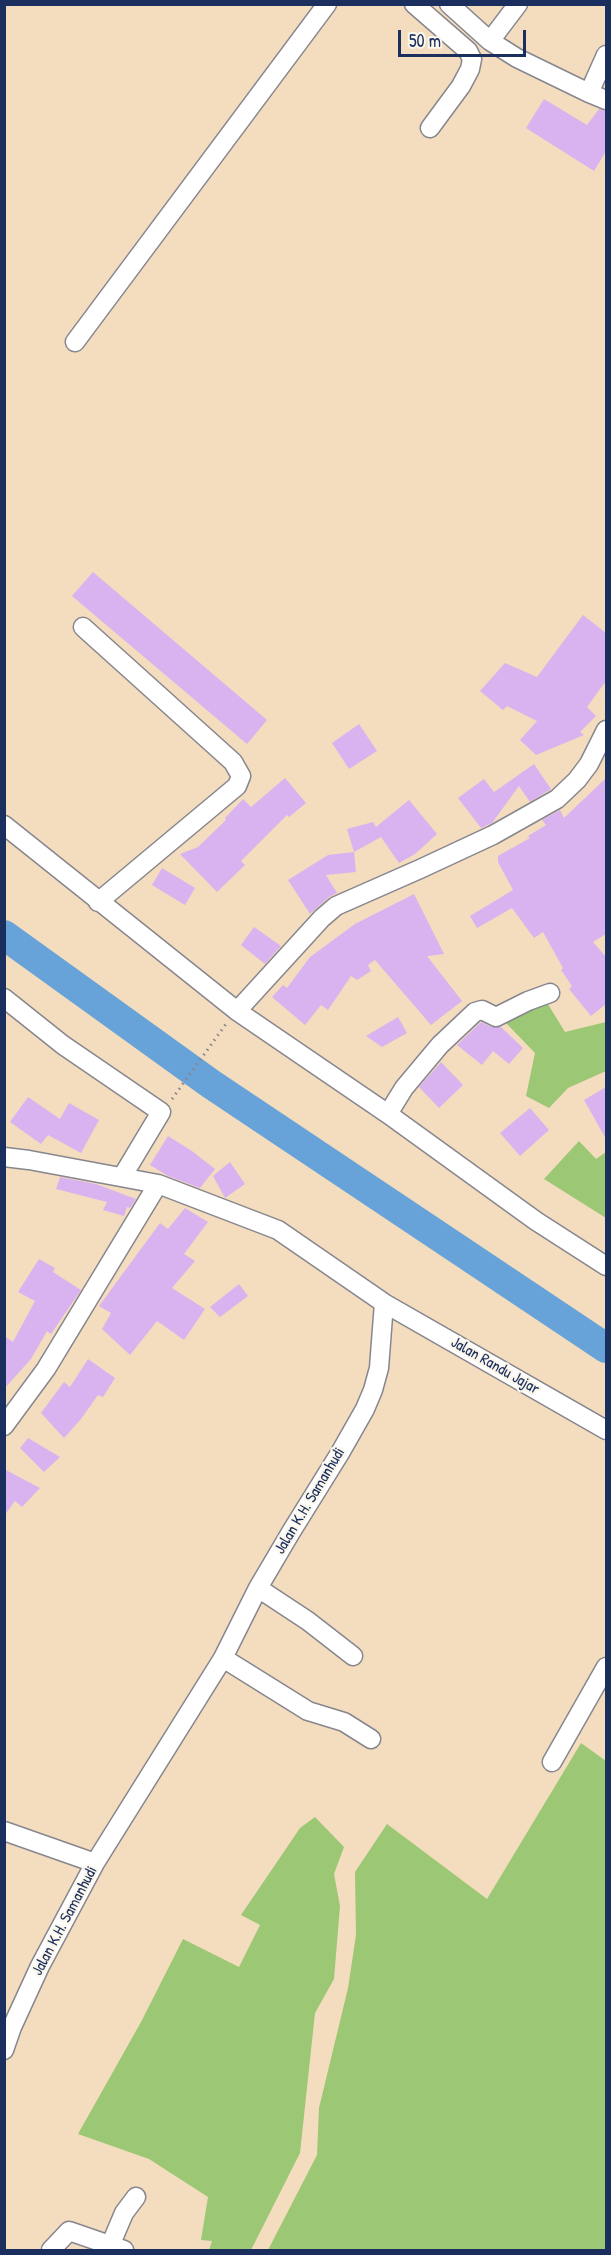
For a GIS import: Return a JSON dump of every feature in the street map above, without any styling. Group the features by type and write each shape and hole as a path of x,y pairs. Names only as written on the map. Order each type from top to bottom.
{"street":[{"path":"75,342 327,4"},
{"path":"414,4 468,51 472,58 470,69 461,86 430,128"},
{"path":"449,4 490,41 517,58 606,100"},
{"path":"490,41 518,4"},
{"path":"589,93 606,55"},
{"path":"83,627 233,762 241,776 237,786 98,902"},
{"path":"237,1011 322,918 336,906 493,835 557,799 583,772 606,730"},
{"path":"4,825 237,1011 388,1114 537,1221 606,1266"},
{"path":"388,1114 401,1093 440,1045 478,1010 496,1017 550,993"},
{"path":"4,998 63,1045 161,1112 122,1177"},
{"path":"4,1157 158,1184 278,1230 384,1303"},
{"path":"4,1426 46,1369 158,1184"},
{"name":"Jalan Randu Jajar","path":"384,1303 606,1430"},
{"name":"Jalan K.H. Samanhudi","path":"4,2050 8,2026 95,1863 223,1658 258,1588 340,1453 373,1390 379,1368 384,1303"},
{"path":"258,1588 308,1621 353,1656"},
{"path":"223,1658 308,1712 344,1722 371,1739"},
{"path":"552,1762 606,1667"},
{"path":"4,1831 95,1863"},
{"path":"51,2250 69,2231 117,2248 124,2213 136,2197"}],"path":[{"path":"167,1105 222,1029"}],"green space":[{"path":"546,1001 565,1032 606,1022 606,1071 568,1088 549,1108 526,1096 535,1053 504,1021"},
{"path":"579,1141 596,1159 606,1152 606,1218 544,1179"},
{"path":"581,1743 606,1761 606,2250 268,2250 317,2155 319,2108 348,1988 356,1935 355,1872 387,1824 487,1899"},
{"path":"315,1817 344,1847 334,1874 340,1906 334,1979 315,2013 300,2153 251,2250 209,2250 212,2241 201,2240 208,2197 149,2159 78,2134 141,2022 183,1939 239,1967 260,1925 241,1915 300,1828"}],"building":[{"path":"544,99 587,125 599,109 606,111 606,151 594,171 526,128"},
{"path":"93,572 267,720 247,744 72,596"},
{"path":"583,615 606,633 606,681 587,707 596,716 580,732 584,735 536,755 520,740 537,721 507,706 503,710 480,691 505,663 537,677"},
{"path":"359,724 377,751 349,769 332,743"},
{"path":"534,764 551,789 530,802 519,786 492,823 481,828 458,798 484,779 494,792"},
{"path":"285,778 306,803 289,817 287,815 241,861 245,865 217,892 180,854 198,847 226,820 225,818 243,799 251,807"},
{"path":"606,778 606,934 593,942 606,957 606,1004 591,1016 569,989 572,986 561,970 563,968 543,932 534,938 512,908 477,928 470,916 513,890 498,862 498,856 530,838 528,836 546,825 542,820 560,810 564,818"},
{"path":"409,800 437,834 415,854 399,863 381,837 354,852 347,829 373,822 376,827"},
{"path":"354,852 356,872 326,875 337,893 310,914 288,880 328,855"},
{"path":"162,868 195,888 185,905 152,885"},
{"path":"414,894 444,954 427,956 462,1001 431,1025 375,960 368,965 371,971 357,980 351,976 328,1010 321,1005 305,1025 272,997 283,985 287,988 310,957 355,924"},
{"path":"254,927 281,946 265,964 241,945"},
{"path":"398,1017 407,1033 382,1047 366,1036"},
{"path":"481,1022 491,1027 501,1027 523,1048 509,1064 493,1051 482,1065 457,1045"},
{"path":"441,1062 463,1085 439,1108 419,1087"},
{"path":"606,1087 606,1139 584,1100"},
{"path":"28,1097 60,1119 69,1103 99,1120 81,1153 48,1135 41,1144 10,1122"},
{"path":"530,1108 549,1130 520,1156 500,1133"},
{"path":"168,1136 215,1169 200,1188 168,1176 150,1165"},
{"path":"230,1162 245,1184 225,1198 213,1176"},
{"path":"60,1177 96,1184 136,1199 130,1208 127,1207 124,1216 103,1210 107,1202 56,1189"},
{"path":"185,1208 208,1222 184,1254 195,1261 172,1288 205,1309 184,1340 157,1321 130,1355 102,1329 111,1313 99,1306 160,1223 168,1229"},
{"path":"39,1259 55,1268 53,1272 81,1290 51,1334 47,1331 31,1359 4,1389 4,1336 13,1342 35,1301 18,1292"},
{"path":"239,1284 248,1296 220,1317 210,1307"},
{"path":"88,1359 115,1378 103,1397 98,1395 64,1438 41,1413 64,1382 70,1387"},
{"path":"28,1438 60,1457 44,1472 20,1448"},
{"path":"4,1469 40,1488 22,1507 15,1501 4,1516"}],"waterway":[{"path":"4,935 211,1084 606,1348"}]}
